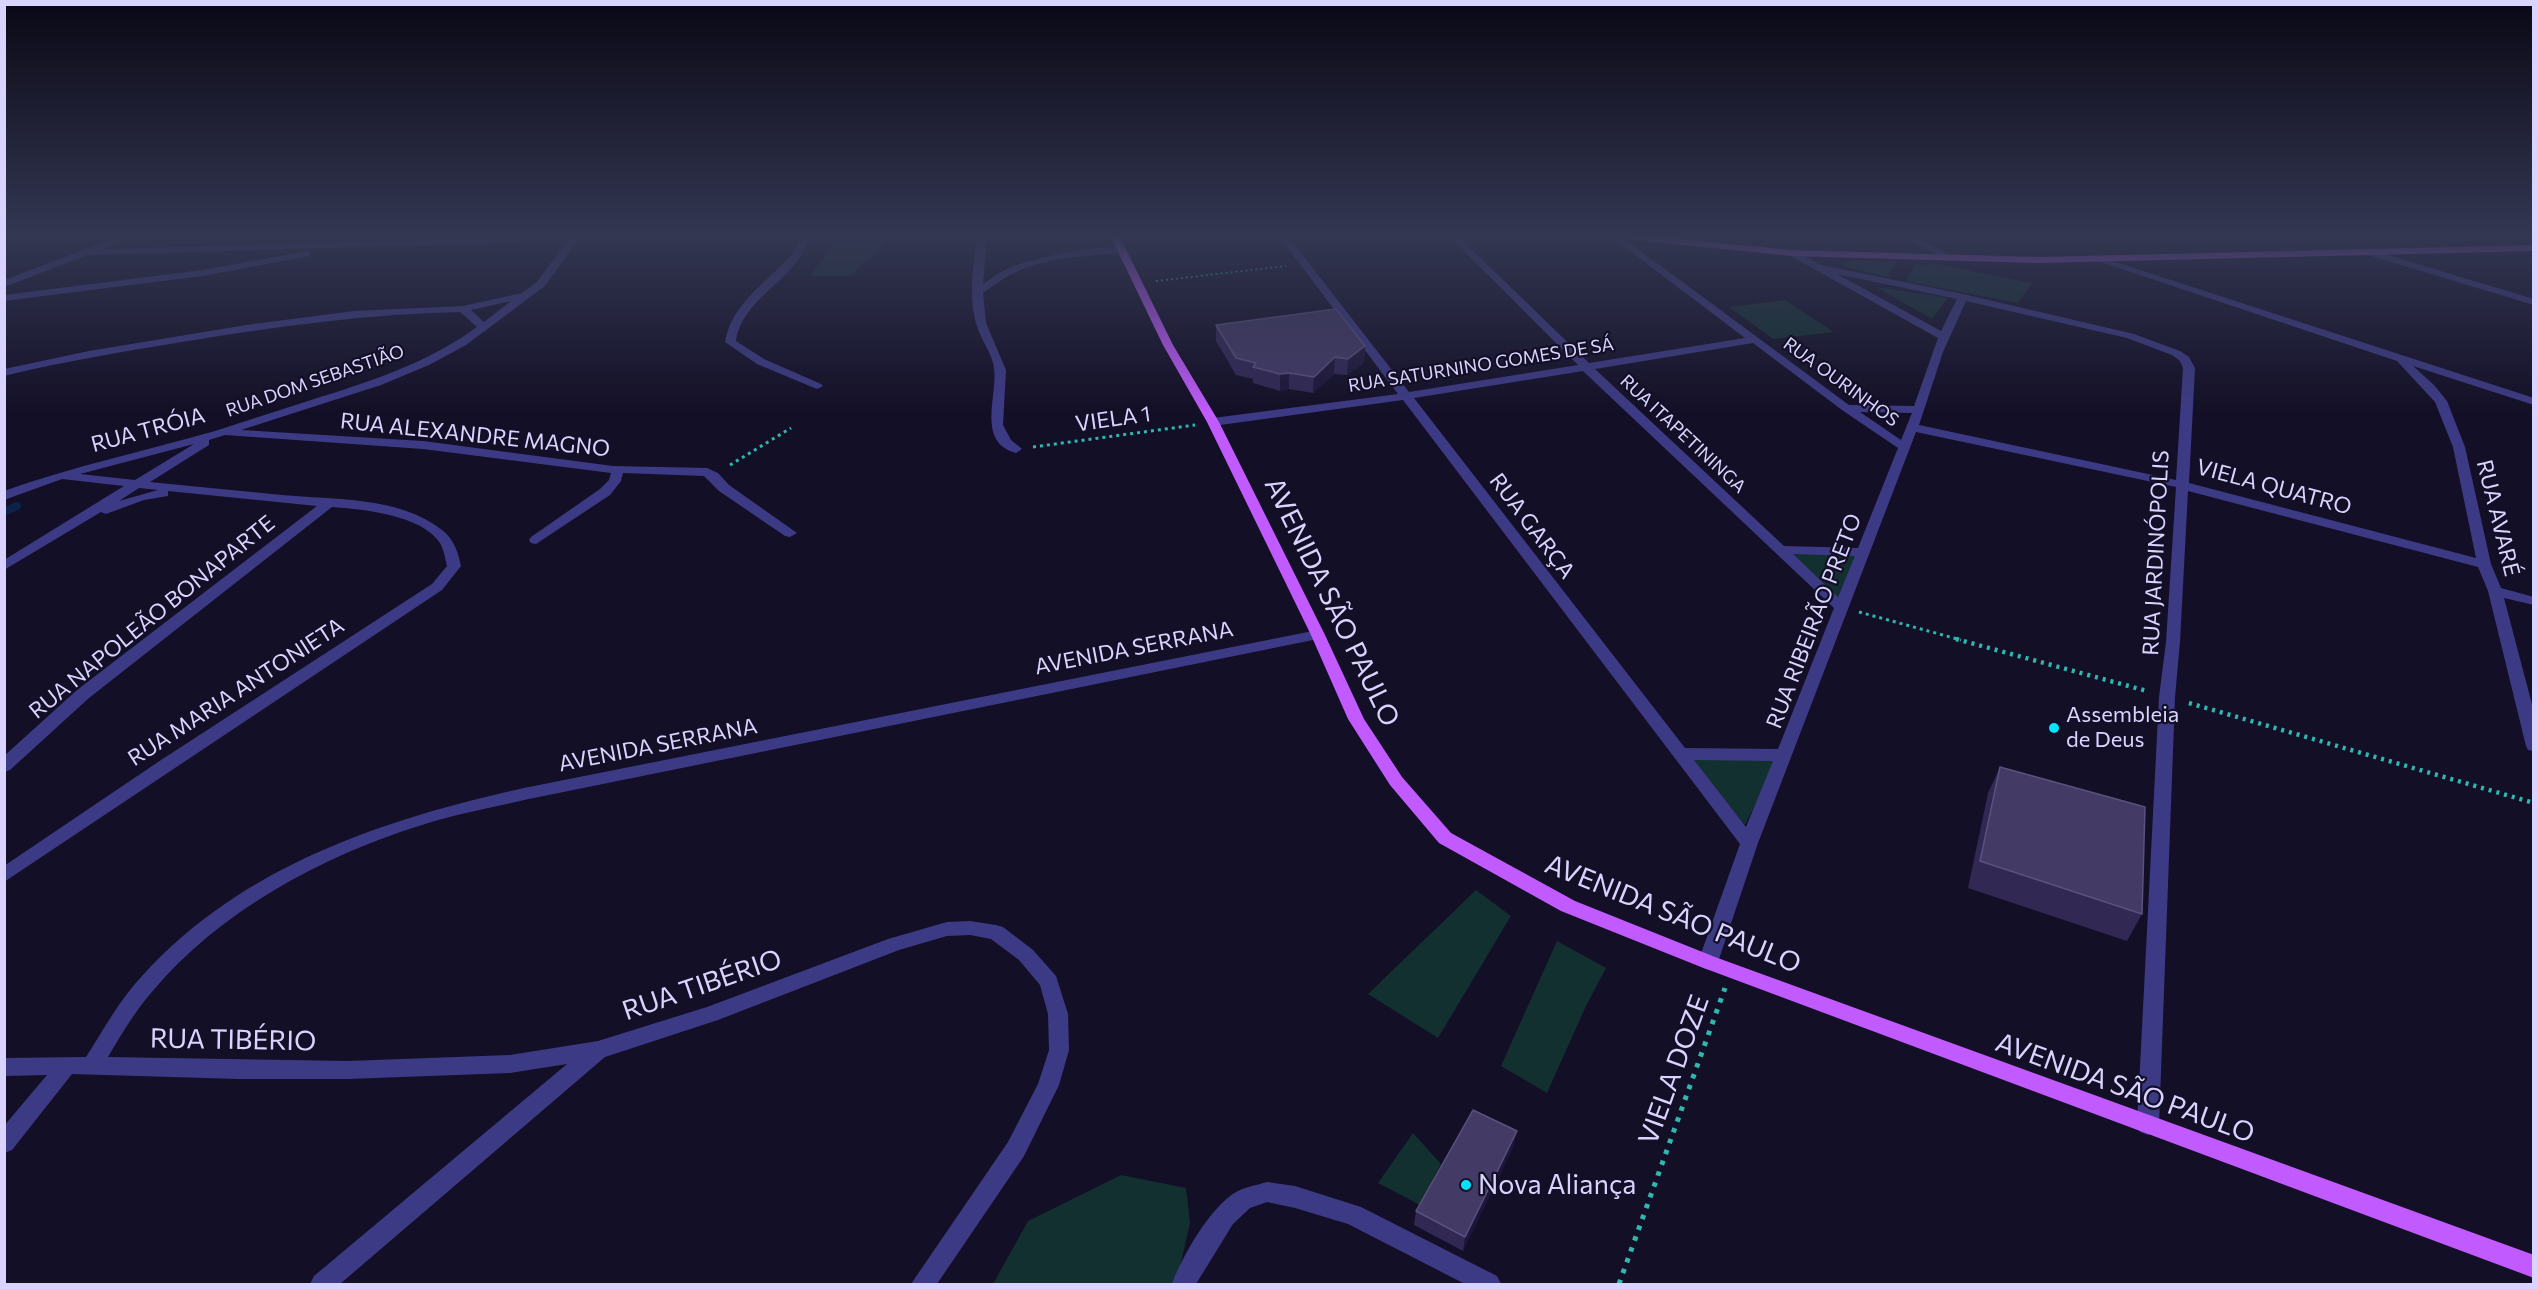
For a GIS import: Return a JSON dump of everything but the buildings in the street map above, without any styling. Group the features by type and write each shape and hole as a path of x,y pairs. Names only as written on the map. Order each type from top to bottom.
{"main road":[{"name":"AVENIDA SÃO PAULO","path":"1142,295 1213,422 1318,634 1356,719 1396,782 1445,838 1568,906 1708,962 2534,1267"}],"street":[{"path":"4,298 27,295"},
{"path":"4,374 72,358 278,323 396,309 463,309 526,295"},
{"name":"RUA DOM SEBASTIÃO","path":"220,433 377,383 462,343 527,295"},
{"path":"758,295 736,317 729,331 730,342 778,369 817,386"},
{"path":"979,295 981,322 1000,369 997,423 1002,438 1009,446 1016,449"},
{"name":"RUA GARÇA","path":"1329,295 1749,843"},
{"name":"RUA ITAPETININGA","path":"1513,295 1587,368 1841,607"},
{"name":"RUA OURINHOS","path":"1694,295 1846,408 1904,447"},
{"path":"1870,295 1942,336"},
{"name":"RUA JARDINÓPOLIS","path":"1954,295 2130,336 2185,359 2189,368 2168,697 2148,1125"},
{"path":"2208,295 2534,402"},
{"path":"2511,295 2534,302"},
{"name":"RUA RIBEIRÃO PRETO","path":"1708,962 1749,843 1919,410 1927,378 1942,336 1963,297"},
{"path":"463,309 483,326"},
{"name":"RUA SATURNINO GOMES DE SÁ","path":"1213,422 1406,396 1754,340"},
{"name":"RUA AVARÉ","path":"2394,356 2430,387 2447,411 2459,447 2484,564 2495,591 2534,746"},
{"path":"1846,408 1919,410"},
{"name":"VIELA QUATRO","path":"1911,427 2182,484 2484,564"},
{"name":"RUA ALEXANDRE MAGNO","path":"220,433 423,445 618,470 615,481 605,492 536,540"},
{"name":"RUA TRÓIA","path":"61,475 220,433"},
{"name":"RUA TRÓIA","path":"133,485 220,433"},
{"path":"615,470 707,472 714,476 724,488 790,533"},
{"path":"4,496 61,475"},
{"name":"RUA TRÓIA","path":"61,475 133,485 372,507 413,520 436,531"},
{"path":"4,566 133,485"},
{"name":"RUA TRÓIA","path":"77,520 141,497 188,489"},
{"name":"RUA NAPOLEÃO BONAPARTE","path":"4,766 83,694 327,504"},
{"name":"RUA MARIA ANTONIETA","path":"4,874 437,587 454,566 448,544 436,531"},
{"path":"1780,550 1863,552"},
{"path":"2495,591 2534,601"},
{"name":"AVENIDA SERRANA","path":"92,1066 127,1010 150,980 184,946 211,924 255,895 326,856 403,825 441,813 524,794 1318,634"},
{"path":"1680,754 1784,754"},
{"name":"RUA TIBÉRIO","path":"4,1067 67,1065 239,1070 510,1064 598,1050 711,1014 895,944 946,929 970,928 996,932 1026,955 1049,982 1058,1014 1059,1050 1048,1085 1016,1149 923,1284"},
{"path":"322,1284 598,1050"},
{"path":"4,1143 67,1065"},
{"path":"1184,1284 1210,1236 1225,1216 1243,1200 1267,1192 1295,1197 1353,1215 1489,1284"}],"path":[{"name":"VIELA 1","path":"1016,449 1213,422"},
{"path":"714,476 791,428"},
{"name":"VIELA DOZE","path":"1619,1284 1732,971"}],"green space":[{"path":"1890,295 1929,295 1948,298 1932,319"},
{"path":"1978,295 2023,295 2018,303"},
{"path":"1785,300 1834,332 1773,339 1729,307"},
{"path":"1786,552 1858,555 1837,598"},
{"path":"1687,756 1778,758 1745,825"},
{"path":"1476,890 1511,916 1438,1038 1368,994"},
{"path":"1557,941 1606,968 1586,1006 1547,1093 1501,1066"},
{"path":"1413,1133 1441,1164 1420,1205 1378,1183"},
{"path":"1121,1175 1186,1188 1190,1223 1176,1284 993,1284 1028,1221"}],"waterway":[{"path":"4,512 17,506"}],"place":[{"name":"Assembleia de Deus","path":"2054,728"},
{"name":"Nova Aliança","path":"1466,1185"}]}
